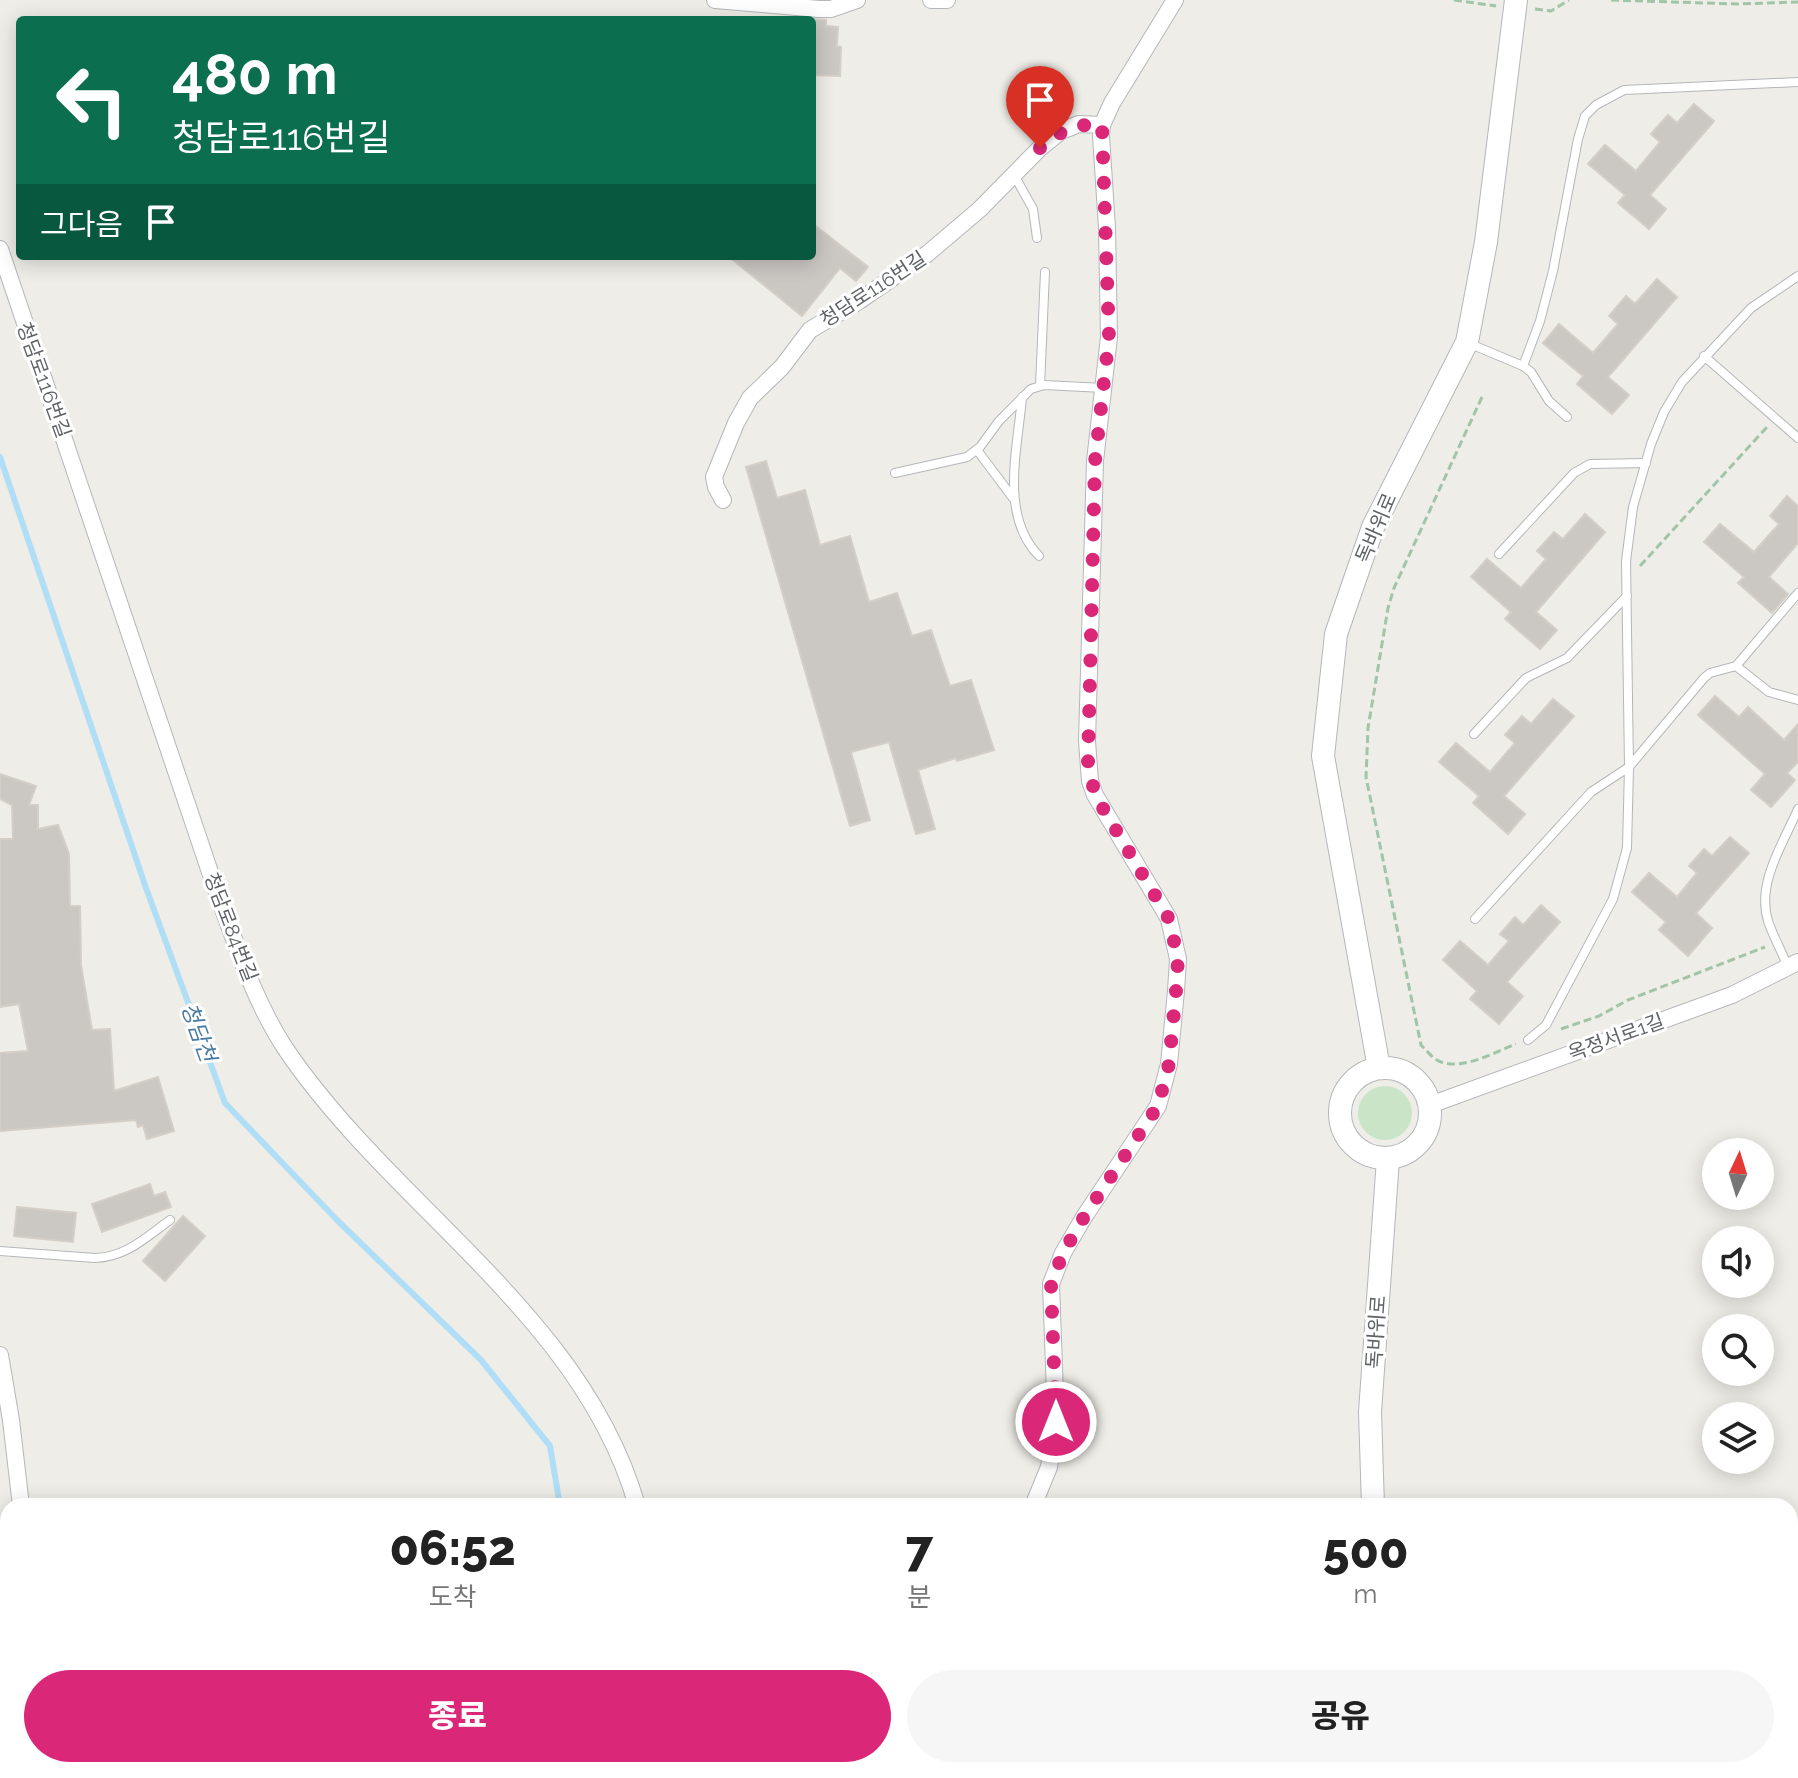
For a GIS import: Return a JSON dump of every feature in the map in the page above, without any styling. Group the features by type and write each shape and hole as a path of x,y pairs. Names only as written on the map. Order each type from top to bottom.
{"main road":[{"name":"독바위로","path":"1379,1068 1323,756 1336,634 1373,527 1467,342 1486,242 1516,0"},
{"path":"1379,1068 1393,1068 1418,1081 1430,1105 1430,1121 1425,1135 1416,1148 1403,1156 1388,1159 1372,1157 1358,1150 1341,1125 1343,1095 1352,1082 1364,1073 1379,1068"},
{"name":"독바위로","path":"1373,1498 1370,1412 1388,1159"}],"street":[{"path":"715,0 831,9 857,0"},
{"path":"931,0 947,0"},
{"path":"1036,1498 1049,1467 1056,1422 1051,1284 1063,1253 1084,1217 1158,1106 1169,1064 1176,991 1178,959 1169,919 1095,795 1089,772 1087,741 1095,461 1109,337 1102,125 1112,103 1175,0"},
{"name":"청담로116번길","path":"723,500 714,477 736,423 750,398 786,362 800,340 820,322 851,306 927,254 980,209 1061,131 1079,124 1102,125"},
{"name":"청담로84번길","path":"0,249 215,887 249,977 272,1027 358,1139 545,1335 583,1387 605,1425 634,1498"},
{"name":"청담로116번길","path":"0,261 71,454"},
{"name":"옥정서로1길","path":"1430,1105 1732,995 1793,964"},
{"path":"0,1355 20,1498"}],"lane":[{"path":"1523,366 1540,321 1553,271 1585,116 1596,105 1624,90 1798,82"},
{"path":"1014,175 1033,209 1037,238"},
{"path":"1040,386 1045,272"},
{"path":"1528,1040 1546,1025 1613,899 1629,828 1628,530 1664,412 1682,382 1751,308 1798,276"},
{"path":"1467,342 1523,366 1531,372 1549,401 1567,417"},
{"path":"1704,356 1798,438"},
{"path":"895,473 967,457 977,450 994,426 1031,389 1040,386 1104,388"},
{"path":"1013,498 1022,396"},
{"path":"977,450 1013,498 1025,539 1039,556"},
{"path":"1499,554 1562,482 1574,473 1590,464 1646,463"},
{"path":"1475,919 1591,792 1629,767 1704,678 1710,673 1736,666 1798,593"},
{"path":"1474,734 1526,678 1567,658 1627,596"},
{"path":"1736,666 1769,692 1798,700"},
{"path":"1793,964 1768,919 1766,896 1769,874 1798,809"},
{"path":"0,1251 110,1257 126,1252 170,1220"}],"path":[{"path":"1454,0 1463,3 1463,0"},
{"path":"1551,11 1569,0"},
{"path":"1611,0 1738,4 1798,2"},
{"path":"1482,397 1394,588 1368,728 1366,777 1421,1045 1433,1058 1444,1063 1467,1062 1599,1016 1628,1000 1733,960"},
{"path":"1626,580 1775,418"}],"green space":[{"path":"1385,1086 1404,1094 1412,1113 1404,1132 1385,1140 1366,1132 1358,1113 1366,1094"}],"building":[{"path":"816,19 826,20 826,26 838,27 840,76 816,75"},
{"path":"1694,104 1714,121 1650,195 1666,209 1649,229 1618,203 1625,195 1588,164 1605,145 1636,171 1660,142 1651,134 1668,115 1677,123"},
{"path":"816,226 868,267 856,281 840,268 802,316 733,260 816,260"},
{"path":"1657,279 1677,297 1608,377 1629,395 1612,414 1577,384 1583,376 1543,343 1559,324 1593,353 1618,324 1609,316 1626,296 1635,304"},
{"path":"766,461 777,498 805,490 820,545 850,536 869,602 897,593 912,636 931,630 950,686 971,680 994,750 918,770 935,829 916,834 889,742 851,752 870,820 850,826 746,467"},
{"path":"1787,496 1798,506 1798,543 1769,577 1788,594 1772,613 1738,583 1744,577 1704,542 1720,524 1754,552 1779,524 1770,516"},
{"path":"1585,514 1605,532 1536,612 1557,630 1540,649 1505,619 1511,612 1471,577 1487,559 1521,588 1546,559 1537,551 1554,532 1563,539"},
{"path":"1715,696 1739,717 1748,707 1784,740 1798,724 1798,762 1787,773 1795,780 1771,807 1751,790 1765,774 1698,715"},
{"path":"1553,699 1574,716 1504,796 1525,814 1508,834 1473,803 1479,796 1439,762 1456,743 1490,772 1515,743 1505,735 1522,716 1531,724"},
{"path":"0,774 36,786 29,805 38,805 38,829 58,825 69,854 70,906 80,906 81,965 92,1030 110,1029 114,1091 158,1077 174,1131 147,1139 143,1125 138,1127 136,1120 0,1131 0,1053 28,1051 19,1004 0,1007 0,839 13,839 12,805 0,799"},
{"path":"1730,837 1749,853 1696,913 1712,928 1688,956 1659,930 1666,922 1632,892 1649,873 1677,897 1697,873 1689,866 1704,849 1712,856"},
{"path":"1541,905 1560,922 1507,982 1523,996 1499,1024 1470,999 1477,991 1443,960 1460,941 1488,965 1509,941 1500,934 1515,917 1523,925"},
{"path":"150,1184 154,1196 165,1192 171,1207 102,1232 92,1204"},
{"path":"17,1207 76,1213 73,1242 14,1236"},
{"path":"183,1216 205,1236 165,1281 143,1261"}],"waterway":[{"name":"청담천","path":"0,457 146,888 225,1103 337,1220 481,1360 550,1446 559,1498"}],"route":[{"path":"1040,148 1070,127 1079,124 1102,125 1109,337 1095,461 1088,763 1095,795 1169,919 1178,959 1169,1064 1158,1106 1084,1217 1063,1253 1051,1284 1056,1422"}]}
